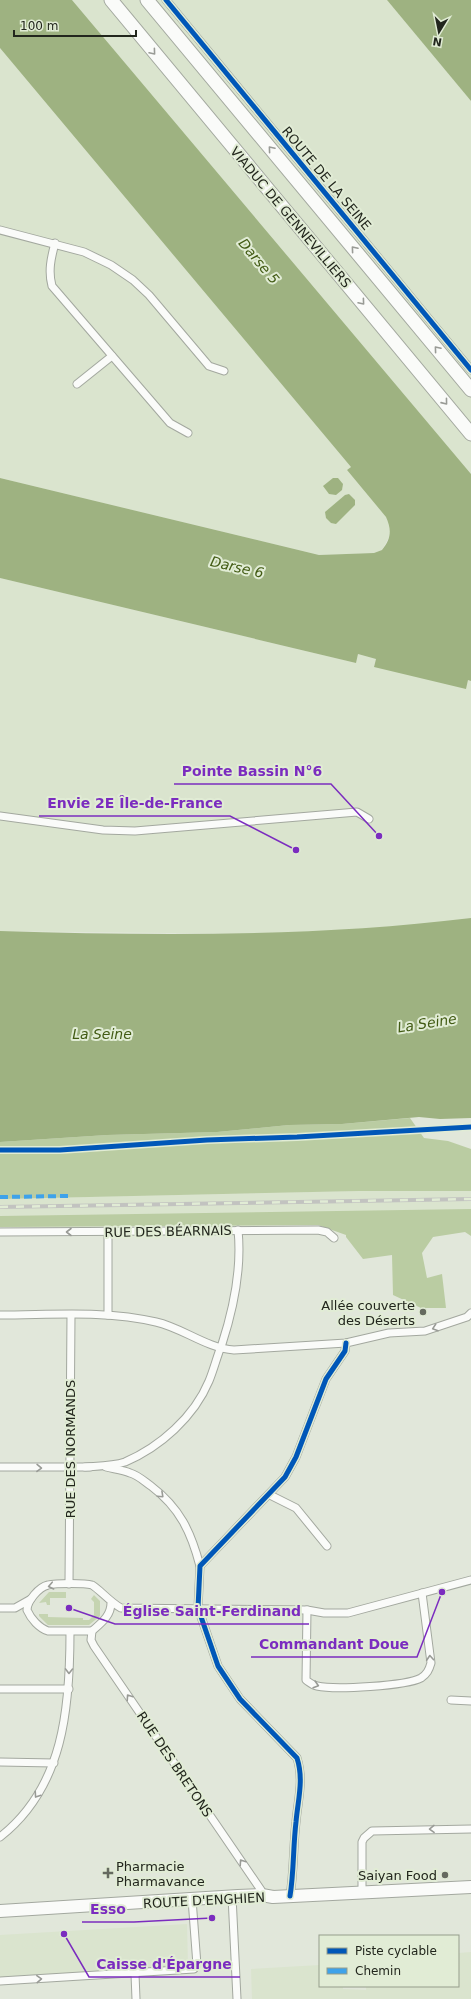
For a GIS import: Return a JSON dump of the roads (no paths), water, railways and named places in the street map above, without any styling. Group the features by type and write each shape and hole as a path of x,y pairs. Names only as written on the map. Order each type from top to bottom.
{"highway":[{"name":"VIADUC DE GENNEVILLIERS","path":"111,0 471,434"},
{"path":"147,0 471,390"}],"main road":[{"name":"ROUTE D'ENGHIEN","path":"0,1911 232,1900 258,1902 267,1896 470,1888"}],"street":[{"name":"ROUTE DE LA SEINE","path":"166,0 471,370"},
{"path":"0,230 55,243 84,252 133,280 149,295 209,366 224,371"},
{"path":"55,243 49,276 52,286 170,423 188,433"},
{"path":"77,384 112,356"},
{"path":"0,816 103,830 135,831 357,812 369,819"},
{"path":"0,1467 70,1468 124,1462 163,1440 188,1414 209,1382 227,1328 236,1287 239,1247 238,1230"},
{"name":"RUE DES BÉARNAIS","path":"0,1232 318,1230 327,1232 334,1238"},
{"path":"108,1232 108,1315"},
{"path":"0,1315 108,1315 158,1322 180,1330 220,1349 234,1350 346,1343 389,1333 425,1331 467,1317 471,1313"},
{"name":"RUE DES NORMANDS","path":"69,1584 71,1315"},
{"path":"200,1566 270,1495 285,1477 296,1457 326,1379 345,1351 346,1343"},
{"path":"85,1467 105,1467 132,1473 172,1504 183,1519 191,1535 200,1566 198,1608 218,1666 240,1699 297,1758 301,1770 301,1787 296,1822 290,1896"},
{"path":"270,1495 296,1508 327,1546"},
{"path":"15,1608 31,1599 47,1585 69,1584 92,1585 111,1603 121,1608 307,1610 324,1613 348,1613 471,1580"},
{"path":"307,1610 306,1680 318,1686 361,1687 382,1685 419,1679 430,1669 431,1663 422,1593"},
{"path":"30,1616 27,1606 31,1599"},
{"path":"106,1618 110,1611 111,1603"},
{"path":"0,1608 15,1608 30,1616 42,1629 48,1631 70,1632 92,1631 106,1618 121,1608"},
{"name":"RUE DES BRETONS","path":"92,1631 91,1640 94,1646 261,1890 267,1896"},
{"path":"0,1836 15,1825 39,1791 54,1763 64,1724 69,1689 70,1632"},
{"path":"0,1689 69,1689"},
{"path":"451,1700 471,1701"},
{"path":"0,1762 54,1763"},
{"path":"362,1892 362,1842 368,1833 372,1831 471,1829"},
{"path":"232,1900 237,1999"},
{"path":"0,1981 135,1974 194,1969 197,1965 193,1902"},
{"path":"135,1974 136,1999"}],"water":[{"path":"0,0 72,0 471,474 471,681 468,680 466,689 374,667 376,659 358,654 356,663 0,578 0,478 319,555 374,553 382,550 385,546 389,538 390,530 386,517 347,470 351,467 0,48"},
{"path":"387,0 471,0 471,101"},
{"path":"333,478 338,478 343,484 342,490 336,495 329,494 323,486"},
{"path":"349,494 355,500 355,505 336,524 331,523 326,518 325,512 345,495"},
{"name":"La Seine","path":"471,918 471,1118 440,1119 419,1117 342,1124 289,1125 217,1132 107,1135 0,1142 0,931 118,934 236,934 354,929"}],"railway":[{"path":"0,1207 471,1199"}],"place":[{"name":"Pointe Bassin N°6","path":"379,836"},
{"name":"Envie 2E Île-de-France","path":"296,850"},
{"name":"Allée couverte des Déserts","path":"423,1312"},
{"name":"Commandant Doue","path":"442,1592"},
{"name":"Église Saint-Ferdinand","path":"69,1608"},
{"name":"Pharmacie Pharmavance","path":"108,1873"},
{"name":"Saiyan Food","path":"445,1875"},
{"name":"Esso","path":"212,1918"},
{"name":"Caisse d'Épargne","path":"64,1934"}],"water label":[{"name":"Darse 5","path":"259,261"},
{"name":"Darse 6","path":"237,567"}]}
